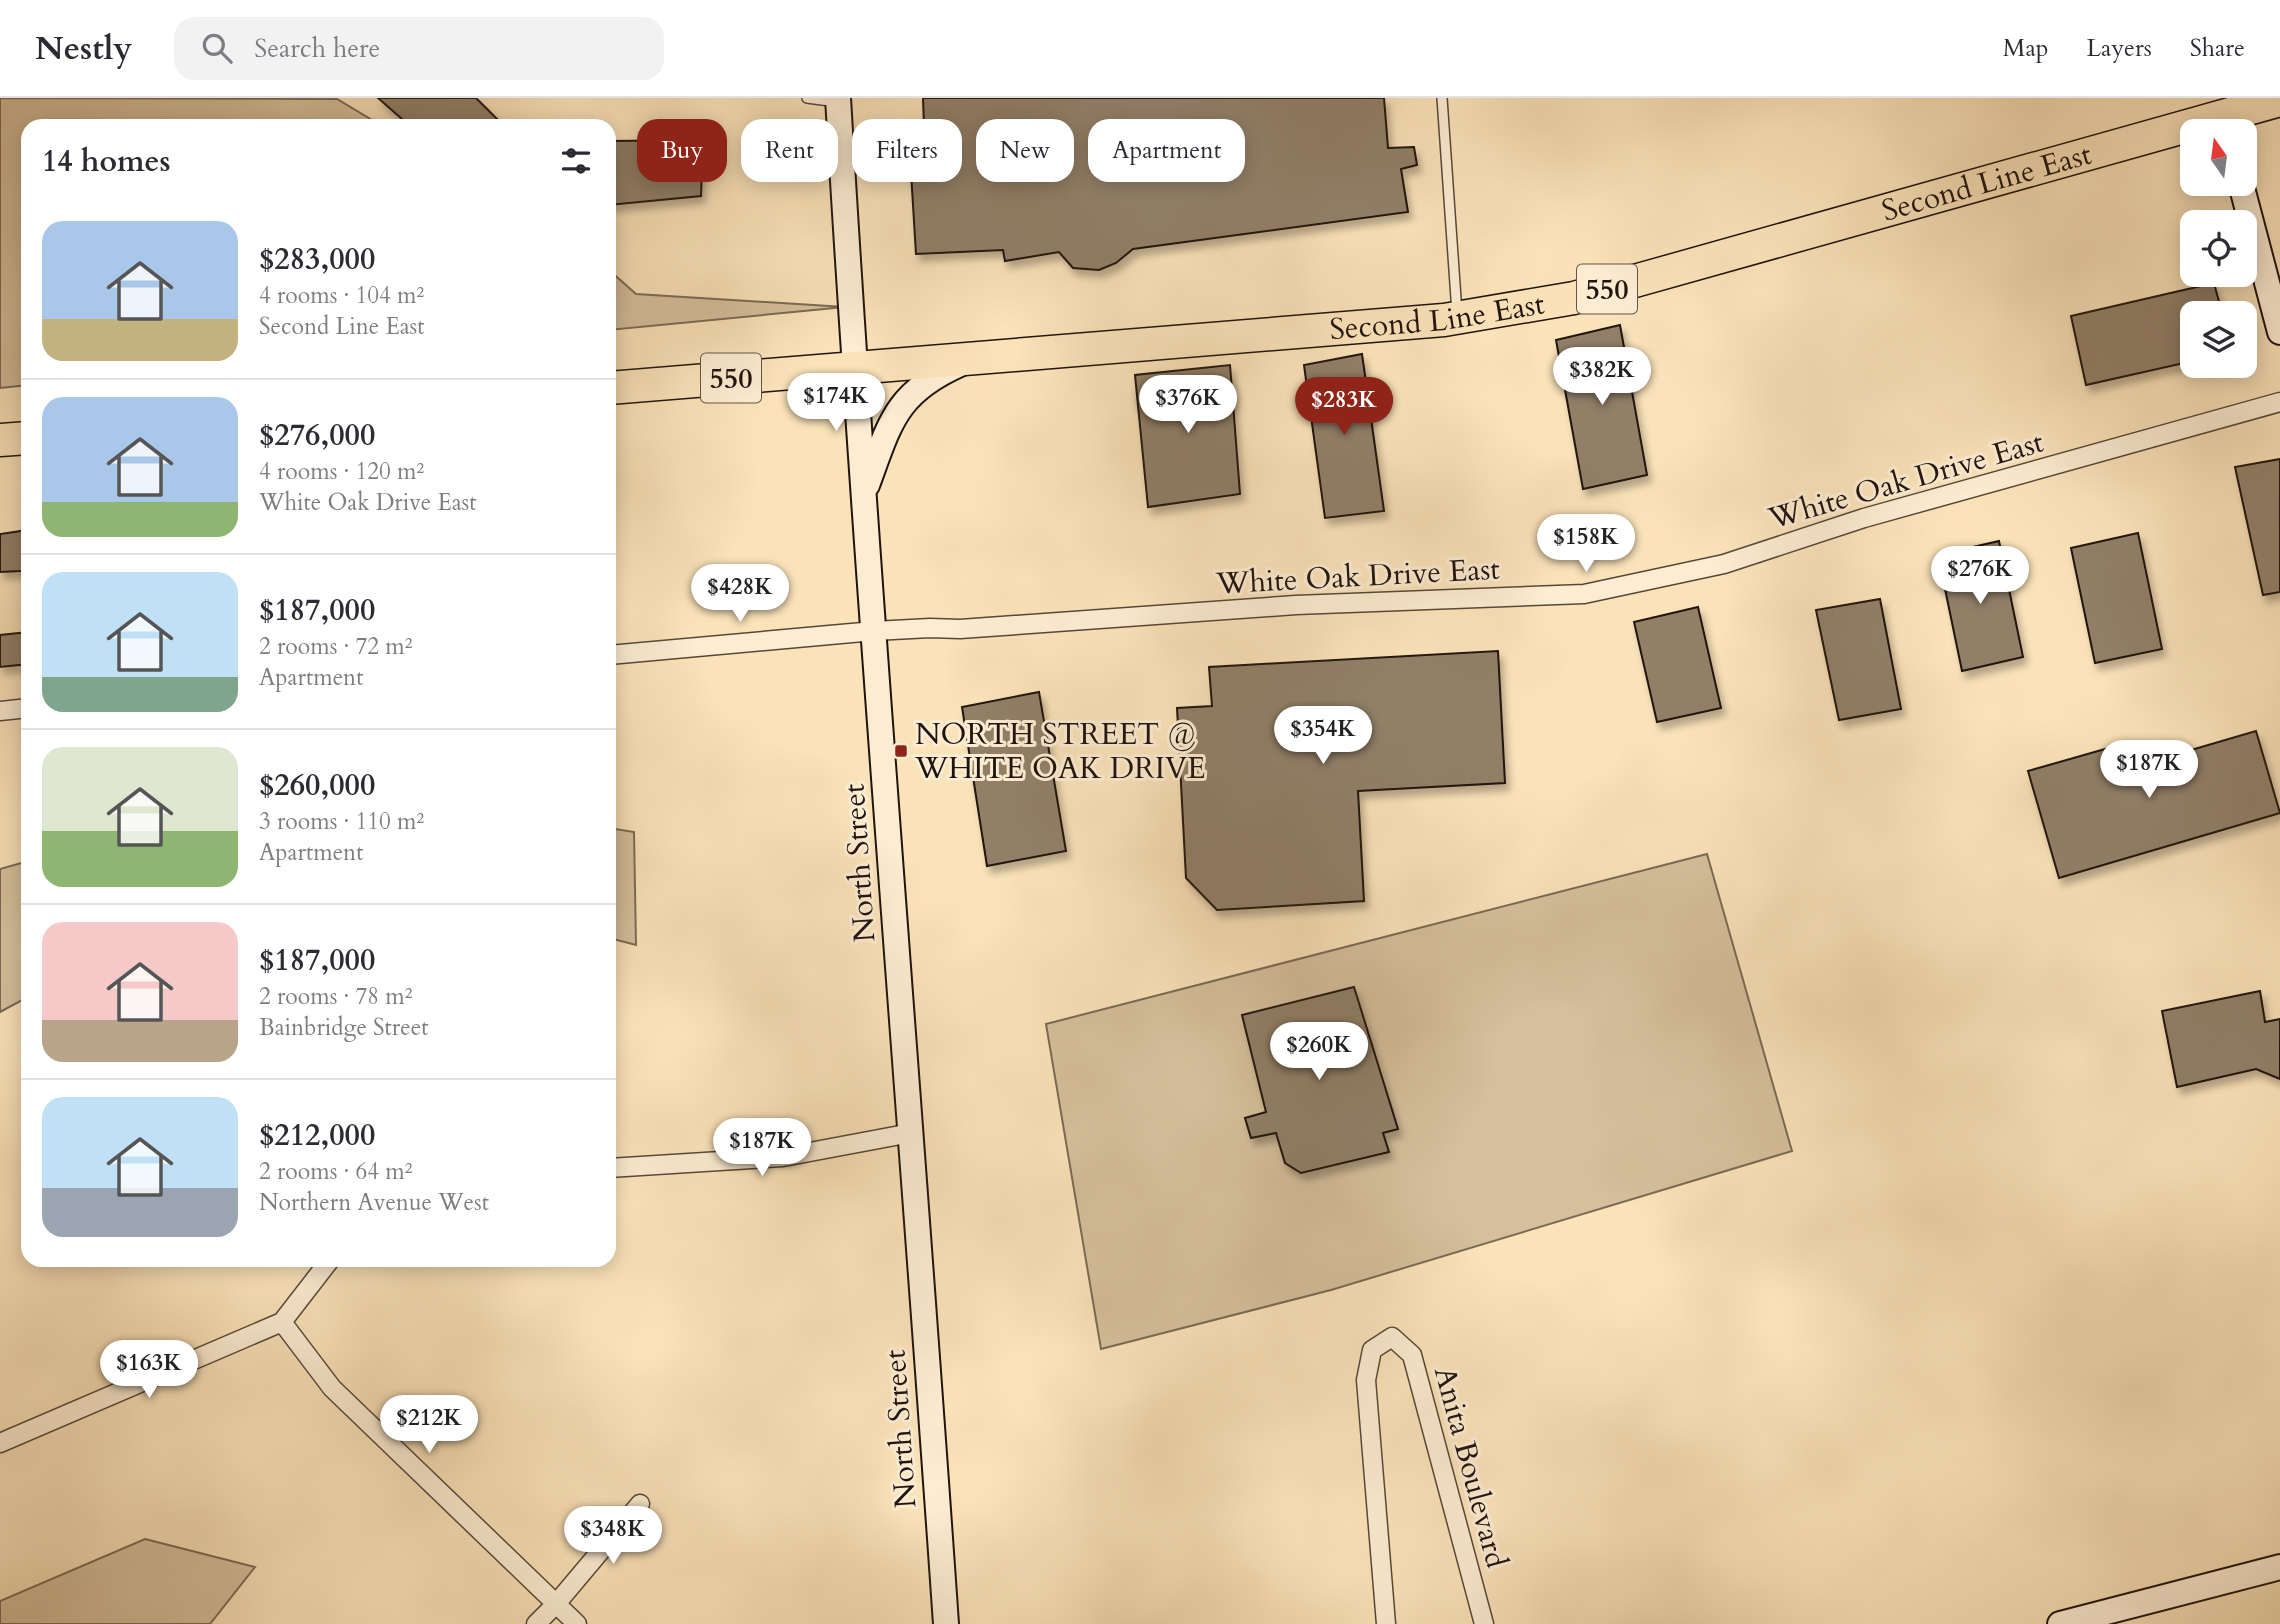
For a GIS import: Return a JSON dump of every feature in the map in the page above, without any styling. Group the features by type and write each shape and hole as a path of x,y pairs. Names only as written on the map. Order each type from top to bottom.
{"highway":[{"name":"Second Line East","path":"616,387 1457,318 1574,298 2280,100"},
{"path":"0,440 21,438"}],"main road":[{"name":"North Street","path":"838,100 854,367 946,1624"},
{"path":"2244,196 2280,332"},
{"path":"864,496 889,424 902,405 935,375 973,358"},
{"path":"2060,1624 2280,1567"}],"street":[{"name":"White Oak Drive East","path":"616,654 874,631 960,629 1296,605 1584,594 1724,564 1864,518 2280,402"},
{"path":"0,711 21,709"},
{"path":"616,1168 783,1157 912,1133"},
{"path":"0,1443 282,1322 325,1267"},
{"path":"282,1322 332,1388 577,1624"},
{"name":"Anita Boulevard","path":"1387,1624 1366,1380 1372,1350 1392,1337 1412,1354 1484,1624"},
{"path":"536,1624 640,1504"}],"lane":[{"path":"807,98 838,100"},
{"path":"1442,98 1457,318"}],"shaded area":[{"path":"0,98 337,99 370,119 21,119 21,386 0,388"},
{"path":"616,276 636,294 845,307 616,329"},
{"path":"616,829 634,832 636,945 616,940"},
{"path":"1707,854 1792,1151 1331,1290 1101,1349 1046,1024"},
{"path":"21,863 21,1001 0,1012 0,869"},
{"path":"145,1539 255,1567 210,1624 0,1624 0,1601"}],"building":[{"path":"378,98 476,98 497,119 402,119"},
{"path":"923,98 1384,98 1388,148 1414,147 1417,165 1401,169 1408,212 1133,249 1116,263 1099,270 1073,268 1059,252 1005,261 1003,250 916,254 912,182 962,182 962,119 924,119"},
{"path":"616,141 637,141 637,182 702,182 701,196 616,204"},
{"path":"2197,287 2215,287 2219,301 2180,301 2180,364 2086,385 2071,316"},
{"path":"1620,325 1647,475 1583,489 1556,340"},
{"path":"1362,354 1384,511 1325,518 1304,365"},
{"path":"1230,365 1240,494 1148,507 1135,375"},
{"path":"2280,459 2280,592 2263,595 2235,467"},
{"path":"21,531 21,571 0,572 0,534"},
{"path":"2138,533 2162,649 2095,663 2071,548"},
{"path":"1999,541 2023,657 1962,671 1938,555"},
{"path":"1880,599 1901,709 1839,720 1816,610"},
{"path":"1698,607 1721,708 1657,722 1634,622"},
{"path":"21,633 21,665 0,667 0,635"},
{"path":"1498,651 1505,783 1358,791 1364,901 1217,910 1186,878 1177,708 1212,706 1209,667"},
{"path":"1039,692 1066,851 987,866 962,707"},
{"path":"2256,731 2280,813 2059,878 2028,771 2126,743 2133,767"},
{"path":"1354,987 1398,1129 1383,1133 1389,1152 1301,1173 1285,1163 1276,1133 1251,1138 1245,1118 1266,1112 1242,1015"},
{"path":"2260,991 2265,1022 2280,1019 2280,1079 2256,1069 2177,1087 2162,1011"}],"place":[{"name":"NORTH STREET @ WHITE OAK DRIVE","path":"901,751"}]}
